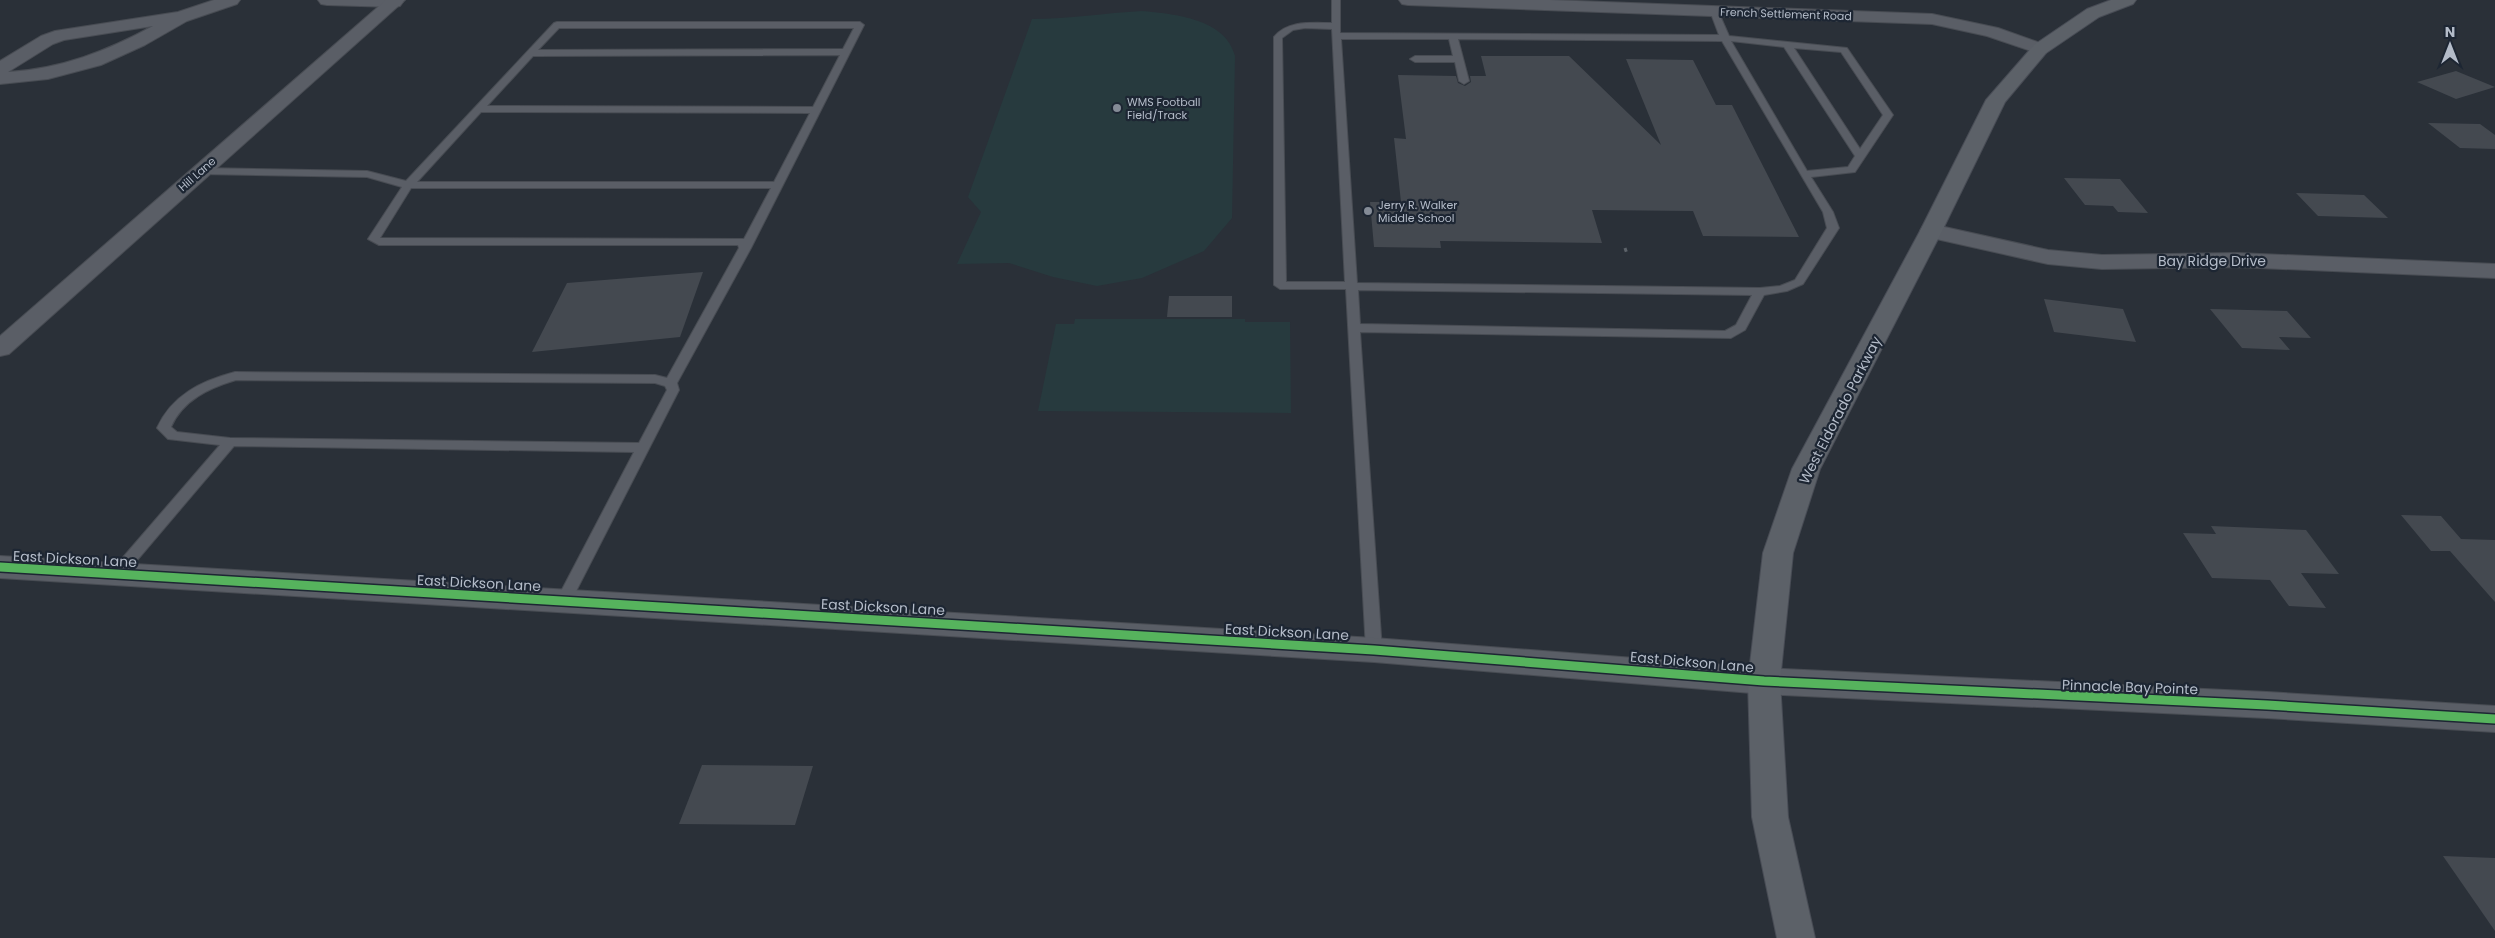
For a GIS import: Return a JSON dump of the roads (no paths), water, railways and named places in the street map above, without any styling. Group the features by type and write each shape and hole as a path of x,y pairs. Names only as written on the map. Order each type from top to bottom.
{"main road":[{"name":"West Eldorado Parkway","path":"1796,938 1770,817 1764,681 1778,553 1806,469 1931,231 1996,100 2040,49 2093,13 2127,0"}],"street":[{"path":"0,69 47,40 61,35 181,17 232,0"},
{"path":"327,0 395,1"},
{"name":"French Settlement Road","path":"1408,0 1932,19 1992,32 2040,49"},
{"name":"Hill Lane","path":"0,350 395,1"},
{"path":"0,78 28,78 61,72 131,46 181,17"},
{"name":"Bay Ridge Drive","path":"1931,231 2048,257 2102,262 2237,260 2495,271"},
{"name":"East Dickson Lane","path":"0,567 1374,650 1764,681"},
{"name":"Pinnacle Bay Pointe","path":"1764,681 1964,692 2267,704 2495,719"}],"lane":[{"path":"1336,0 1336,31 1374,650"},
{"path":"1714,11 1724,38 1804,174 1828,212 1833,228 1799,282 1783,289 1760,292 1280,285 1278,37 1283,30 1296,26 1336,31 1453,37 1724,38 1844,50 1888,115 1851,170 1804,174"},
{"path":"564,601 673,390 671,383 745,248 778,186 860,25 557,25 408,186 374,239 379,242 741,242 745,248"},
{"path":"1453,37 1464,81"},
{"path":"1787,44 1860,156"},
{"path":"531,53 846,52"},
{"path":"1415,59 1459,59"},
{"path":"479,109 816,110"},
{"path":"201,171 367,174 408,186 778,186"},
{"path":"1354,328 1727,334 1741,327 1760,292"},
{"path":"643,448 230,442 173,436 164,428 168,416 191,395 214,383 235,376 655,379 671,383"},
{"path":"117,574 230,442"}],"place":[{"name":"WMS Football Field/Track","path":"1117,108"},
{"name":"Jerry R. Walker Middle School","path":"1368,211"}]}
